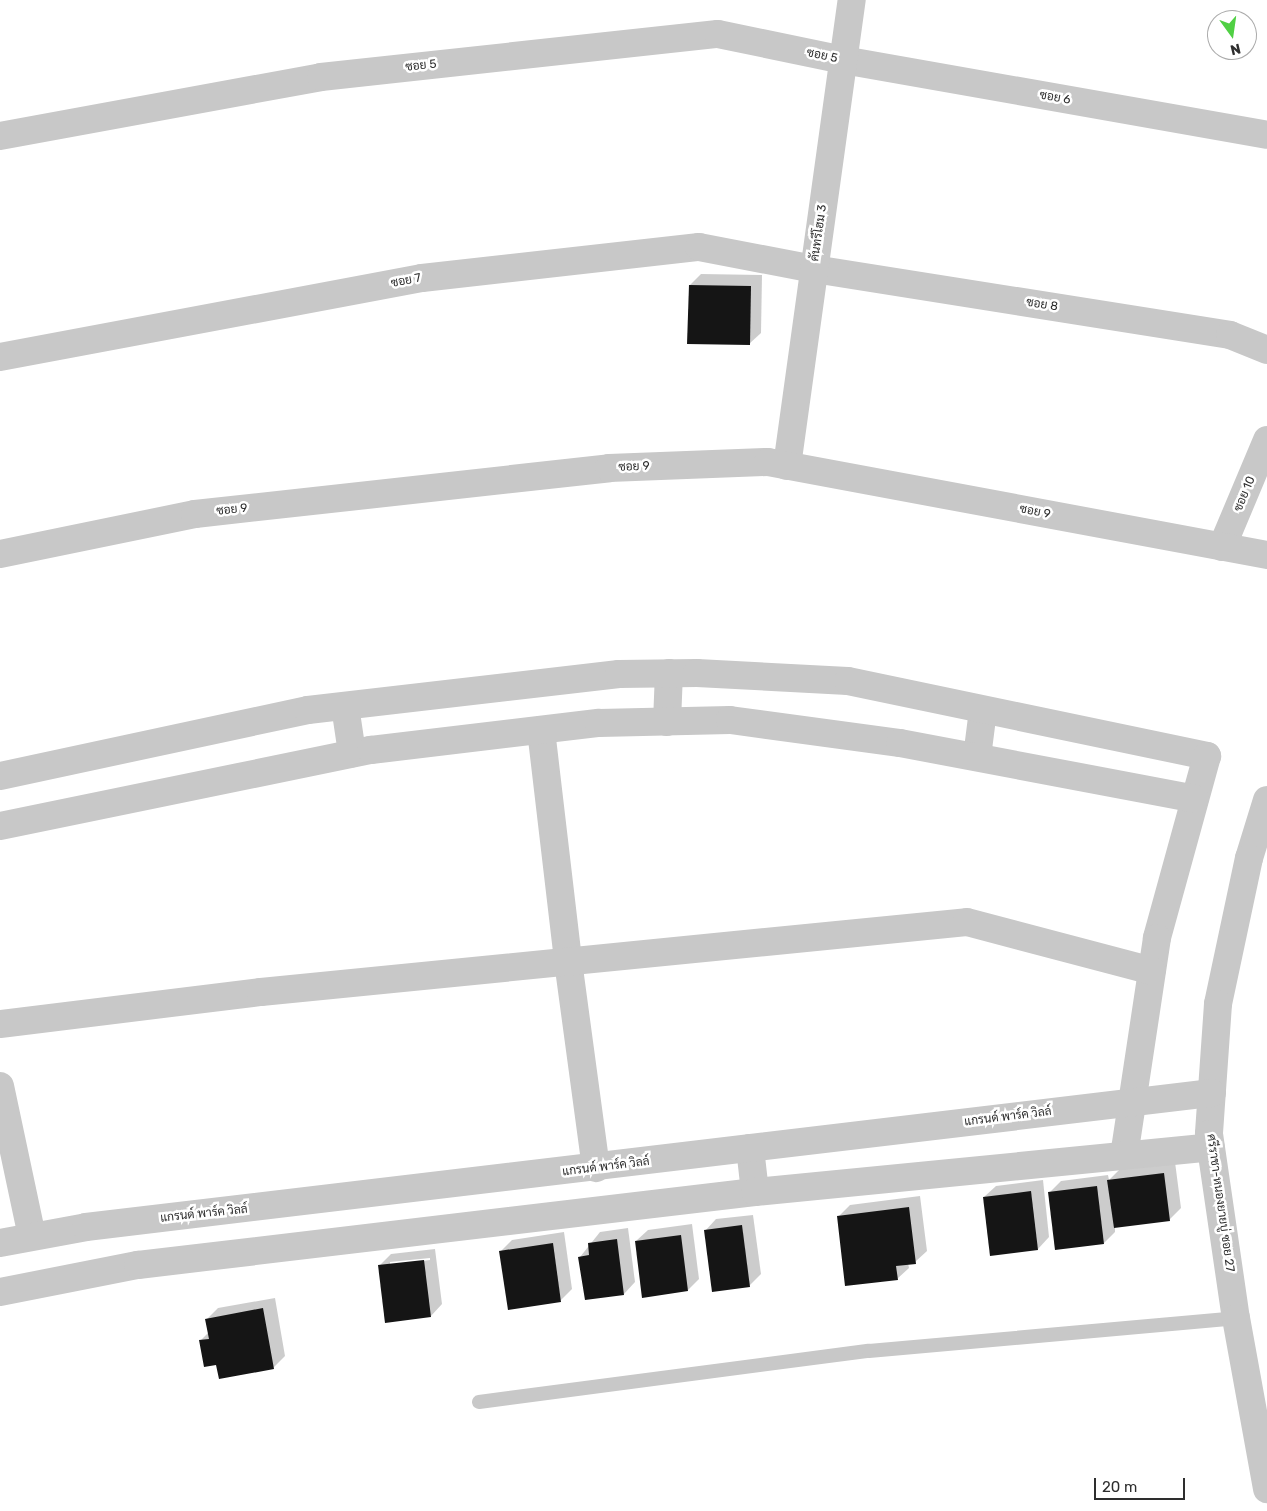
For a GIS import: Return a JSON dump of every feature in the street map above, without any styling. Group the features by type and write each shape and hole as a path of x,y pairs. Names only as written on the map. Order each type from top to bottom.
{"street":[{"name":"คันทรีโฮม 3","path":"788,466 852,0"},
{"name":"ซอย 5","path":"0,136 321,77 718,34 843,60"},
{"name":"ซอย 6","path":"843,60 1267,135"},
{"name":"ซอย 7","path":"0,357 422,278 680,249 699,247 814,269"},
{"name":"ซอย 8","path":"814,269 1230,335 1267,350"},
{"name":"ซอย 10","path":"1222,548 1267,440"},
{"name":"ซอย 9","path":"0,554 195,514 600,469 768,462 1267,555"},
{"path":"667,722 669,673"},
{"path":"0,776 308,710 619,674 669,673 848,681 1208,756 1157,938 1124,1156"},
{"path":"345,706 352,753"},
{"path":"977,757 983,710"},
{"path":"0,826 352,753 599,723 730,720 900,743 1195,799"},
{"path":"541,730 568,961 596,1168"},
{"name":"ศรีราชา-หนองยายบู่ ซอย 27","path":"1267,800 1249,858 1218,1004 1212,1093 1211,1147 1236,1318 1267,1489"},
{"path":"0,1024 261,992 967,922 1152,971"},
{"path":"0,1086 32,1236"},
{"name":"แกรนด์ พาร์ค วิลล์","path":"0,1243 32,1236 134,1222 1212,1093"},
{"path":"0,1292 138,1265 755,1192 1211,1147"},
{"path":"750,1148 755,1192"},
{"path":"445,1186 452,1229"},
{"path":"134,1222 138,1265"}],"lane":[{"path":"479,1402 869,1351 1236,1318"}],"building":[{"path":"689,285 751,286 750,345 687,344"},
{"path":"1164,1173 1170,1221 1114,1228 1107,1180"},
{"path":"1097,1186 1104,1244 1055,1250 1048,1192"},
{"path":"1031,1191 1038,1250 990,1256 983,1197"},
{"path":"909,1207 916,1264 896,1266 898,1280 845,1286 837,1216"},
{"path":"742,1225 750,1287 712,1292 704,1230"},
{"path":"681,1235 688,1291 642,1298 635,1241"},
{"path":"617,1239 624,1295 585,1300 578,1257 589,1255 588,1243"},
{"path":"553,1243 561,1302 508,1310 499,1251"},
{"path":"424,1260 431,1317 385,1323 378,1265"},
{"path":"263,1308 274,1369 219,1379 216,1365 204,1367 199,1340 209,1339 205,1319"}]}
